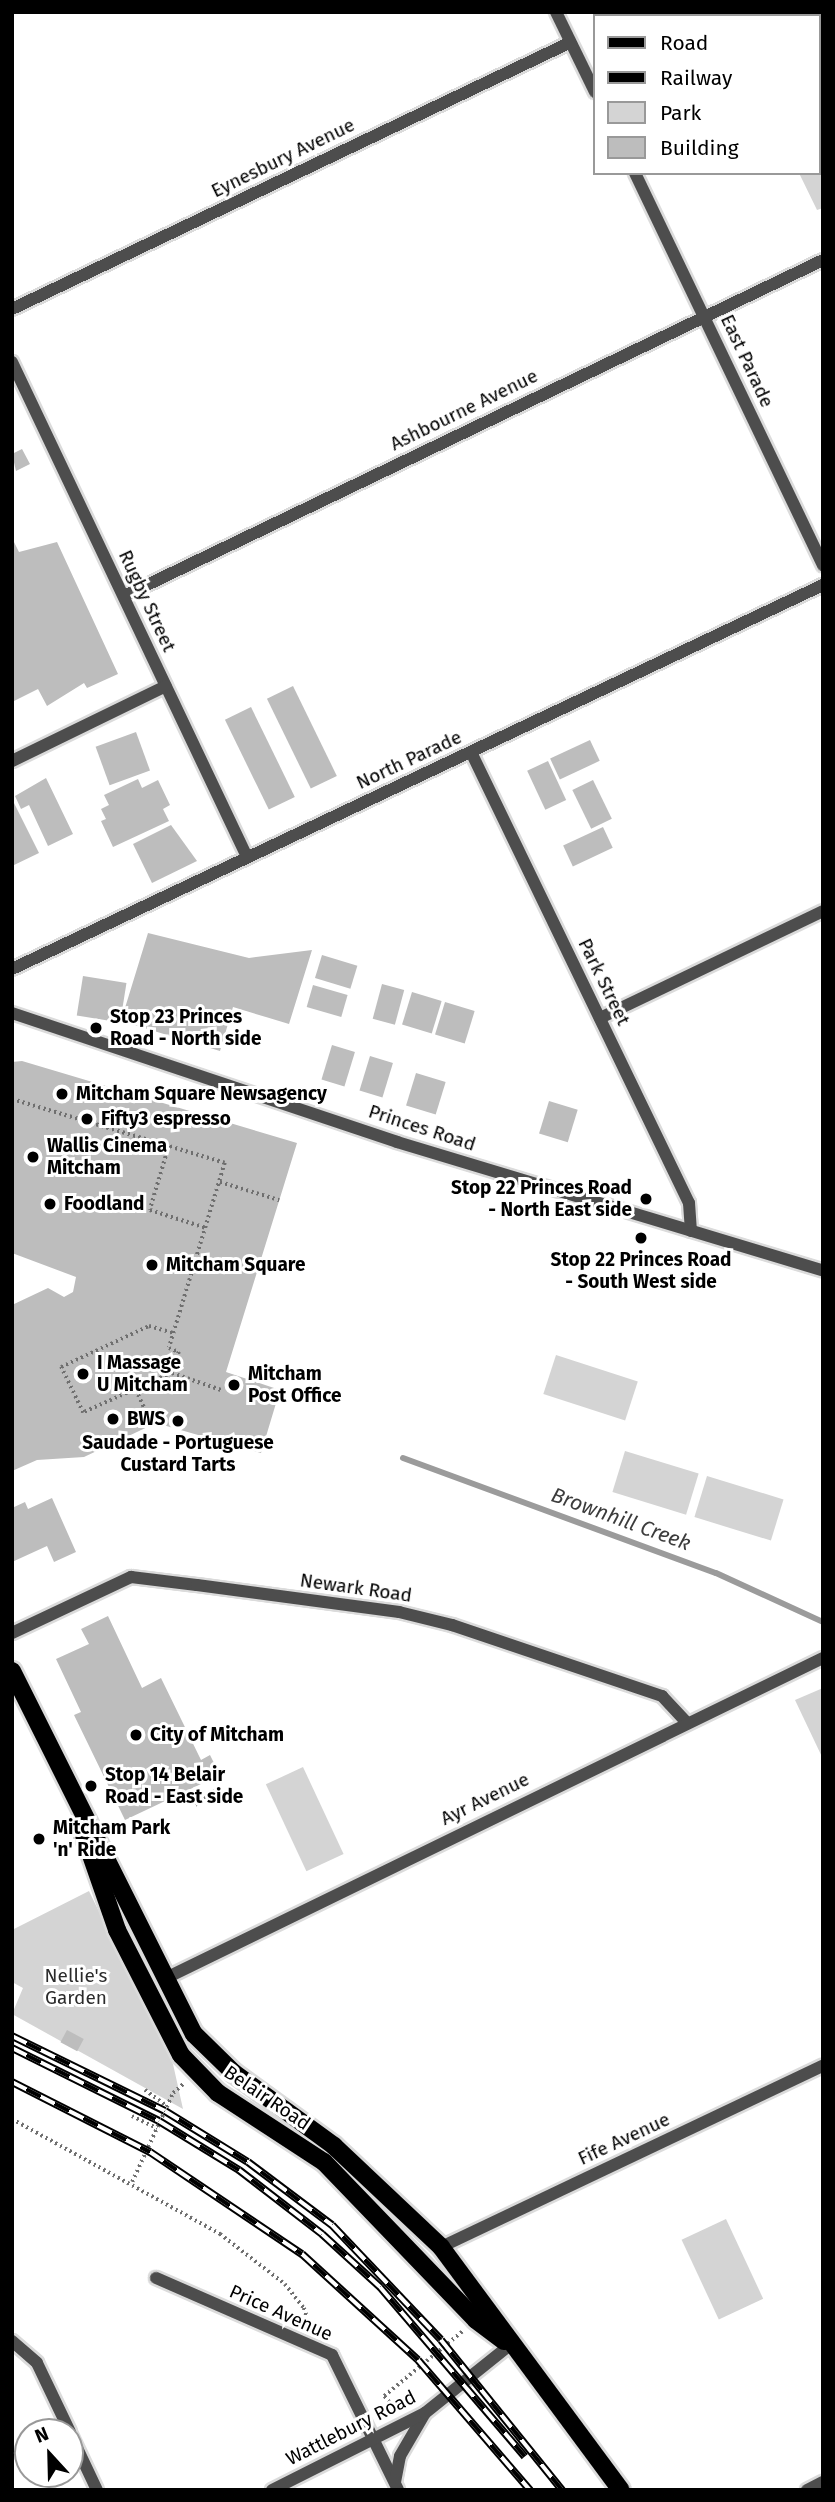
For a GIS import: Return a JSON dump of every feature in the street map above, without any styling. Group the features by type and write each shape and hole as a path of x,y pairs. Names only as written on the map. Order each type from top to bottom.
{"main road":[{"name":"Belair Road","path":"12,1671 68,1789 124,1887 166,1978 209,2053 334,2146 441,2247 484,2298 510,2345 621,2490"},
{"name":"Belair Road","path":"68,1789 117,1930 167,2035 197,2073 324,2162 476,2320 510,2345"}],"street":[{"path":"556,12 594,90"},
{"name":"Eynesbury Avenue","path":"12,309 571,42"},
{"name":"East Parade","path":"636,175 823,565"},
{"name":"Ashbourne Avenue","path":"124,596 823,260"},
{"name":"Rugby Street","path":"12,362 247,857"},
{"name":"North Parade","path":"12,969 823,585"},
{"path":"12,761 166,686"},
{"name":"Park Street","path":"471,752 690,1203 691,1231"},
{"path":"600,1018 823,911"},
{"name":"Princes Road","path":"12,1013 397,1142 823,1271"},
{"name":"Newark Road","path":"12,1633 131,1577 209,1587 399,1612 452,1625 662,1696 685,1721"},
{"name":"Ayr Avenue","path":"166,1978 685,1721 823,1658"},
{"name":"Fife Avenue","path":"441,2247 823,2066"},
{"name":"Price Avenue","path":"156,2278 332,2355 376,2440 396,2487"},
{"path":"12,2341 37,2362 63,2418"},
{"name":"Wattlebury Road","path":"272,2490 425,2413 510,2345"},
{"path":"396,2487 400,2456 425,2413"},
{"path":"84,2462 97,2490"},
{"path":"807,2490 823,2482"}],"path":[{"path":"12,1099 225,1163 169,1348 179,1352 172,1373"},
{"path":"169,1146 150,1210 206,1228"},
{"path":"220,1182 279,1200"},
{"path":"174,1333 149,1326 61,1367 83,1413 172,1373 221,1390"},
{"path":"135,1389 153,1426"},
{"path":"195,1805 216,1790"},
{"path":"132,2182 167,2106 197,2073"},
{"path":"145,2090 167,2106"},
{"path":"132,2116 157,2129"},
{"path":"12,2119 132,2182 220,2234 285,2284 304,2308 317,2342 332,2355"},
{"path":"406,2423 384,2396 476,2320"}],"green space":[{"path":"821,144 823,208 817,210 800,175 821,175"},
{"path":"556,1355 638,1382 625,1421 543,1394"},
{"path":"625,1451 699,1474 686,1515 612,1492"},
{"path":"707,1476 784,1499 771,1541 694,1517"},
{"path":"823,1688 823,1759 795,1700"},
{"path":"303,1767 344,1854 306,1871 266,1784"},
{"name":"Nellie's Garden","path":"89,1891 173,2064 183,2109 12,2014 23,1988 12,1982 12,1930"},
{"path":"726,2219 763,2299 719,2319 682,2240"}],"building":[{"path":"22,449 30,464 16,471 12,454"},
{"path":"12,538 19,552 57,542 118,674 87,688 84,683 47,706 38,689 12,702"},
{"path":"293,686 337,776 311,789 267,699"},
{"path":"251,707 295,797 269,810 225,720"},
{"path":"136,732 150,771 110,785 96,747"},
{"path":"590,740 600,761 560,779 550,759"},
{"path":"548,761 566,800 545,810 527,771"},
{"path":"46,778 73,834 48,846 29,805 21,809 15,796"},
{"path":"138,779 142,788 158,780 170,805 163,809 169,821 113,847 101,821 106,819 101,809 109,805 104,795"},
{"path":"593,780 612,819 591,829 572,790"},
{"path":"12,799 39,853 12,866"},
{"path":"171,825 197,861 152,883 133,844"},
{"path":"603,827 613,848 573,866 563,846"},
{"path":"148,933 249,958 312,950 289,1024 233,1007 220,1051 121,1021"},
{"path":"322,955 357,966 350,989 315,978"},
{"path":"83,976 126,983 120,1022 77,1016"},
{"path":"382,984 404,990 395,1025 373,1019"},
{"path":"313,985 348,995 341,1017 307,1007"},
{"path":"412,992 442,1001 432,1034 402,1025"},
{"path":"445,1002 475,1011 465,1044 435,1035"},
{"path":"332,1045 355,1052 344,1086 321,1079"},
{"path":"370,1056 393,1063 382,1097 359,1090"},
{"name":"Mitcham Square","path":"22,1061 297,1143 226,1372 280,1390 261,1453 156,1423 84,1457 37,1460 12,1471 12,1305 48,1288 64,1297 73,1292 76,1277 12,1253 12,1062"},
{"path":"416,1073 446,1082 436,1115 406,1106"},
{"path":"549,1101 578,1110 568,1142 539,1134"},
{"path":"52,1498 76,1552 54,1562 47,1546 12,1562 12,1508 25,1502 28,1509"},
{"name":"City of Mitcham","path":"108,1616 142,1688 161,1678 201,1760 210,1755 220,1775 125,1820 74,1715 81,1712 56,1659 89,1644 81,1629"},
{"path":"67,2030 84,2039 77,2051 60,2042"}],"waterway":[{"name":"Brownhill Creek","path":"403,1458 716,1573 823,1622"}],"railway":[{"path":"12,2036 165,2111 248,2162 332,2225 441,2340 562,2490"},
{"path":"12,2048 159,2121 239,2170 322,2234 380,2287 525,2457"},
{"path":"12,2082 150,2152 302,2254 418,2360 530,2490"}],"place":[{"name":"Stop 23 Princes Road - North side","path":"96,1028"},
{"name":"Mitcham Square Newsagency","path":"62,1094"},
{"name":"Fifty3 espresso","path":"87,1119"},
{"name":"Wallis Cinema Mitcham","path":"33,1157"},
{"name":"Stop 22 Princes Road - North East side","path":"646,1199"},
{"name":"Foodland","path":"50,1204"},
{"name":"Stop 22 Princes Road - South West side","path":"641,1238"},
{"name":"Mitcham Square","path":"152,1265"},
{"name":"I Massage U Mitcham","path":"83,1374"},
{"name":"Mitcham Post Office","path":"234,1385"},
{"name":"BWS","path":"113,1419"},
{"name":"Saudade - Portuguese Custard Tarts","path":"178,1421"},
{"name":"City of Mitcham","path":"136,1735"},
{"name":"Stop 14 Belair Road - East side","path":"91,1786"},
{"name":"Mitcham Park 'n' Ride","path":"39,1839"}]}
